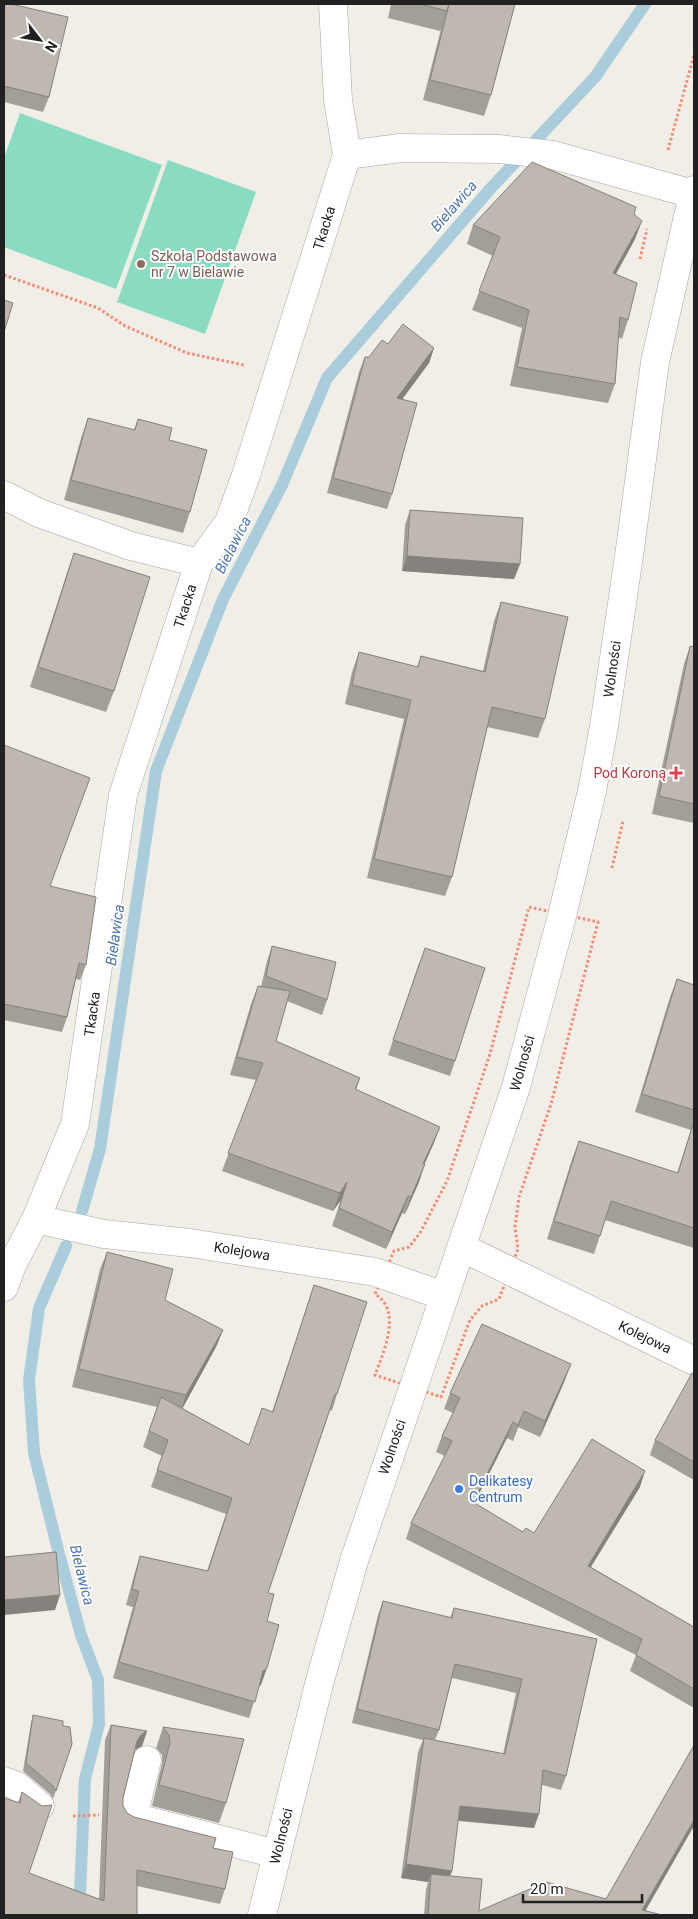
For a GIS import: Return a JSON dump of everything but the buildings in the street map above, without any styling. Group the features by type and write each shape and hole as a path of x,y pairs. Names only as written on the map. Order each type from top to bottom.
{"street":[{"name":"Tkacka","path":"4,1288 12,1265 36,1218 76,1124 123,795 199,563 229,522 246,475 347,155 338,100 333,4"},
{"path":"347,155 400,148 499,149 553,154 694,192"},
{"name":"Wolności","path":"262,1915 319,1684 348,1579 519,1077 562,916 592,791 630,549 655,362 694,192"},
{"path":"4,495 39,513 131,546 199,563"},
{"name":"Kolejowa","path":"36,1218 104,1234 190,1243 375,1272 444,1296"},
{"name":"Kolejowa","path":"461,1247 694,1361"},
{"path":"147,1760 133,1817 276,1854"},
{"path":"4,1781 17,1786 40,1806"}],"path":[{"path":"4,275 98,308 126,326 187,353 238,364 280,369"},
{"path":"4,279 11,278"},
{"path":"70,1816 97,1815"}],"green space":[{"path":"20,113 162,165 116,289 4,247 4,158"},
{"path":"168,160 256,192 205,334 117,302"}],"waterway":[{"name":"Bielawica","path":"82,1211 100,1149 156,771 223,599 282,485 327,378 491,188 595,77 645,4"},
{"name":"Bielawica","path":"66,1246 39,1308 29,1380 34,1453 81,1635 98,1680 99,1724 85,1779 79,1915"}],"place":[{"name":"Szkoła Podstawowa nr 7 w Bielawie","path":"141,264"},
{"name":"Pod Koroną","path":"676,773"},
{"name":"Delikatesy Centrum","path":"459,1489"}]}
